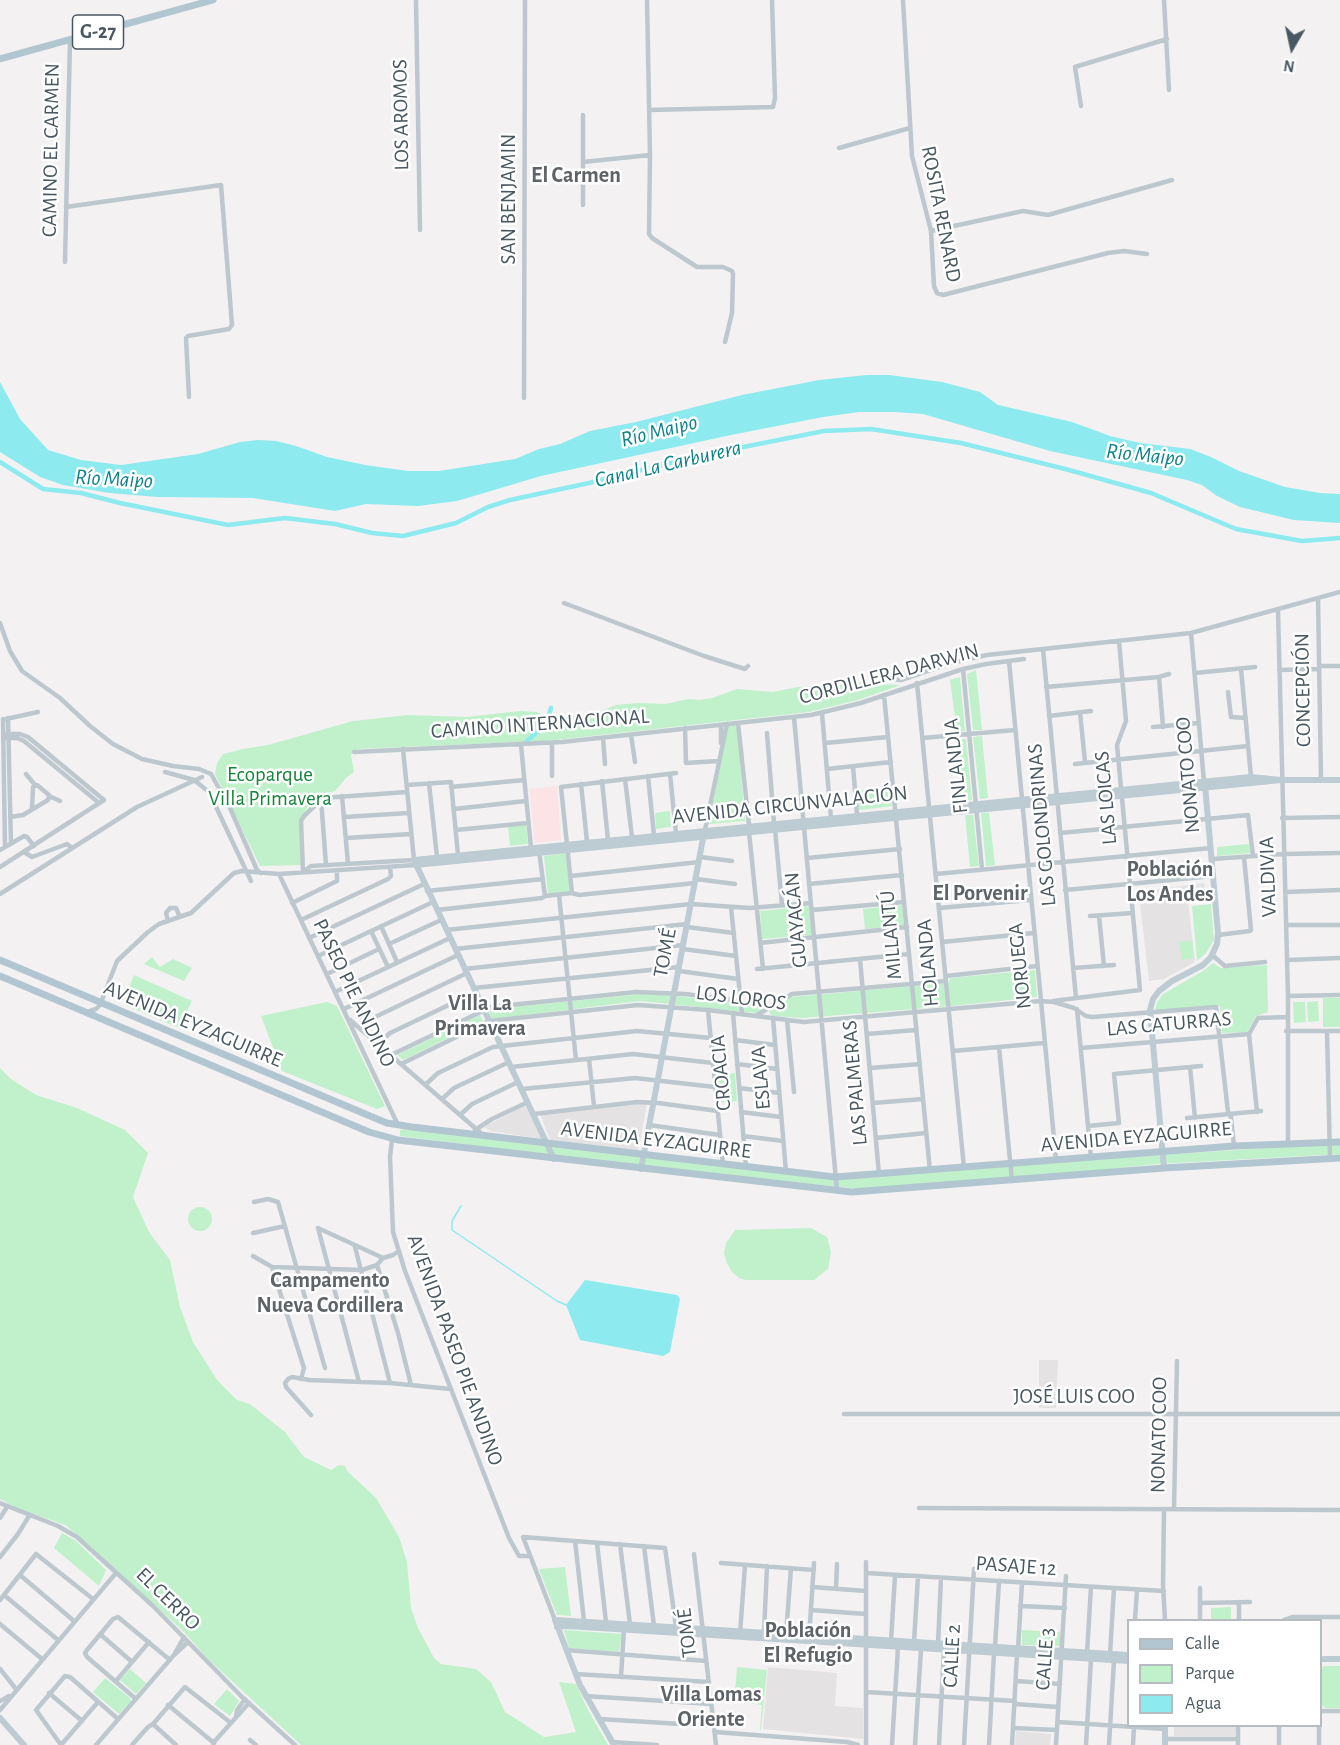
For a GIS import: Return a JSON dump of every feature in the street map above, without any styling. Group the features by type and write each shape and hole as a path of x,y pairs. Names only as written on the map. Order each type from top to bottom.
{"main road":[{"name":"G-27","path":"0,59 196,2 213,0"},
{"name":"AVENIDA EYZAGUIRRE","path":"0,960 352,1109 398,1125 426,1129 835,1177 1234,1146 1340,1142"},
{"path":"20,985 19,976 26,971"},
{"name":"AVENIDA EYZAGUIRRE","path":"0,976 377,1135 392,1139 641,1169 863,1192 1164,1168 1340,1158"},
{"path":"173,1049 179,1036"},
{"path":"344,1121 350,1118 352,1109"},
{"path":"423,1143 422,1136 426,1129"},
{"path":"517,1154 520,1147 519,1140"}],"street":[{"name":"LOS AROMOS","path":"416,0 420,230"},
{"name":"SAN BENJAMIN","path":"524,398 525,0"},
{"path":"647,0 650,236 697,267 723,267 733,274 732,313 725,342"},
{"path":"649,110 773,107 776,98 772,0"},
{"name":"ROSITA RENARD","path":"903,0 913,167 931,231 935,291 941,295 1108,253 1124,251 1147,254"},
{"path":"1164,0 1169,90"},
{"path":"1081,106 1075,67 1167,39"},
{"name":"CAMINO EL CARMEN","path":"65,262 70,40"},
{"path":"582,205 583,115"},
{"path":"839,148 910,128"},
{"path":"583,162 650,155"},
{"path":"931,231 1023,211 1048,215 1172,180"},
{"path":"66,207 221,186 232,325 229,329 186,338 189,397"},
{"path":"885,679 901,680 961,660 987,655 1191,633 1340,592"},
{"name":"CONCEPCIÓN","path":"1318,598 1321,781"},
{"path":"564,603 704,656 745,669 748,666"},
{"name":"VALDIVIA","path":"1278,610 1288,996 1286,1031 1288,1143"},
{"path":"0,623 10,651 22,671 60,698 113,744 142,759 199,769 211,774 230,808 257,870 261,873"},
{"name":"NONATO COO","path":"1191,633 1218,935 1216,948 1212,955"},
{"name":"LAS LOICAS","path":"1119,641 1126,721 1117,741 1118,759 1139,991"},
{"name":"LAS GOLONDRINAS","path":"1043,649 1076,998"},
{"name":"CORDILLERA DARWIN","path":"724,724 822,713 963,669 1024,659"},
{"name":"FINLANDIA","path":"961,660 982,869"},
{"name":"NORUEGA","path":"1009,661 1056,1160"},
{"path":"1279,670 1340,666"},
{"path":"1195,673 1255,667"},
{"path":"1241,669 1251,777"},
{"path":"1046,687 1158,677 1169,674"},
{"path":"1158,677 1163,727"},
{"name":"HOLANDA","path":"918,683 964,1168"},
{"path":"1228,692 1232,718 1246,717"},
{"name":"MILLANTÚ","path":"884,695 930,1171"},
{"path":"1229,700 1244,699"},
{"path":"1049,716 1091,711"},
{"path":"11,844 4,719 38,712"},
{"path":"1080,712 1085,762"},
{"path":"822,713 831,818"},
{"name":"GUAYACÁN","path":"794,717 837,1191"},
{"path":"738,723 757,908 760,969 909,954"},
{"path":"1153,728 1199,723"},
{"name":"CAMINO INTERNACIONAL","path":"354,752 552,743 724,724"},
{"name":"TOMÉ","path":"641,1169 724,724"},
{"path":"685,728 686,763 718,760"},
{"path":"923,738 1015,730"},
{"path":"767,733 782,905"},
{"path":"632,735 635,762"},
{"path":"0,867 102,802 30,743 6,736"},
{"path":"6,736 1,747 3,849 26,836 34,846"},
{"path":"825,743 888,736"},
{"path":"603,738 605,764"},
{"path":"552,743 552,776"},
{"path":"521,745 531,848"},
{"path":"1075,764 1248,746"},
{"path":"403,749 415,863 554,1159"},
{"path":"827,769 891,762"},
{"path":"853,766 857,815"},
{"path":"165,772 194,780 204,786 211,795 251,881"},
{"path":"572,893 561,787 676,773"},
{"path":"26,774 35,785 39,785 49,796 60,801"},
{"path":"670,774 676,833"},
{"path":"180,776 181,786"},
{"path":"648,776 654,835"},
{"path":"0,894 137,807 202,777"},
{"name":"AVENIDA CIRCUNVALACIÓN","path":"247,872 279,874 390,867 704,833 1121,793 1251,777 1281,780 1340,780"},
{"path":"625,779 632,837"},
{"path":"407,785 524,780"},
{"name":"AVENIDA CIRCUNVALACIÓN","path":"1205,784 1281,780"},
{"path":"602,782 609,840"},
{"path":"429,783 437,858"},
{"path":"451,784 458,855"},
{"path":"581,784 587,842"},
{"path":"32,809 35,785"},
{"path":"303,872 301,821 321,799 407,792"},
{"path":"10,817 23,815 48,800 49,796"},
{"path":"342,796 348,864"},
{"path":"321,799 326,865"},
{"path":"454,809 526,801"},
{"path":"4,809 10,808"},
{"path":"344,817 409,813"},
{"name":"AVENIDA CIRCUNVALACIÓN","path":"804,823 857,815 897,814"},
{"path":"1060,832 1249,815 1253,856"},
{"path":"1282,818 1340,817"},
{"path":"456,830 528,822"},
{"name":"AVENIDA CIRCUNVALACIÓN","path":"568,847 587,842 632,837 704,833"},
{"path":"346,838 411,834"},
{"path":"19,840 22,841 32,858 67,844 72,849"},
{"name":"AVENIDA CIRCUNVALACIÓN","path":"303,872 308,867 326,865 415,863 458,855 531,848 539,850"},
{"path":"936,874 1211,848"},
{"path":"807,858 900,849"},
{"path":"539,850 545,896"},
{"path":"1212,859 1340,854"},
{"path":"1218,935 1251,931 1244,857"},
{"path":"571,876 699,860 732,861"},
{"path":"301,920 388,879 391,876 390,867"},
{"path":"292,903 337,881 337,870"},
{"path":"84,1011 94,1010 101,1003 117,961 152,928 192,912 234,873 247,872"},
{"name":"PASEO PIE ANDINO","path":"279,874 398,1125"},
{"path":"810,884 902,875"},
{"path":"1065,890 1214,876"},
{"path":"309,938 426,887 543,879"},
{"path":"437,910 545,896 572,893 579,895 695,881 735,884"},
{"path":"1285,892 1340,890"},
{"path":"559,895 576,1060"},
{"path":"939,908 1030,900"},
{"path":"318,956 433,902"},
{"path":"812,910 904,902"},
{"path":"446,930 691,904 757,908 811,903"},
{"path":"168,921 166,913 170,908 178,910 180,917"},
{"name":"CROACIA","path":"731,908 742,1014"},
{"path":"1090,916 1133,913"},
{"path":"1099,916 1104,966"},
{"path":"389,944 441,920"},
{"path":"1286,925 1340,924"},
{"path":"381,926 397,963"},
{"path":"344,1009 457,952 563,938 687,926 734,933"},
{"path":"760,943 907,927"},
{"path":"370,931 388,967"},
{"path":"942,942 1034,933"},
{"path":"335,992 450,938"},
{"path":"361,1029 375,1017 466,971 565,958 683,947 736,956"},
{"path":"327,974 379,949"},
{"path":"1164,1168 1150,1012 1153,999 1163,987 1200,967 1212,955 1225,966 1265,962"},
{"path":"1287,960 1340,958"},
{"name":"LAS PALMERAS","path":"860,959 879,1175"},
{"path":"1073,968 1114,965"},
{"path":"756,1016 789,995 912,984 1037,966"},
{"path":"378,1044 390,1033 475,990 567,978 679,969 738,978"},
{"path":"89,998 105,991"},
{"name":"LOS LOROS","path":"1051,1002 1139,991"},
{"path":"391,1055 493,1007 636,993 674,994 741,1001"},
{"path":"1288,996 1340,995"},
{"name":"LOS LOROS","path":"401,1064 489,1021 638,1005 708,1010 804,1022 1040,1001 1077,1009 1086,1016 1092,1017 1216,1008 1220,1036"},
{"path":"1077,1009 1091,1158"},
{"path":"708,1010 723,1165"},
{"name":"CROACIA","path":"733,1013 746,1167"},
{"name":"LAS CATURRAS","path":"1080,1048 1249,1034 1258,1018 1287,1017"},
{"path":"348,1018 483,1136"},
{"name":"ESLAVA","path":"773,1018 786,1172"},
{"path":"788,1020 794,1092"},
{"path":"867,1034 916,1030"},
{"path":"1286,1031 1340,1031"},
{"path":"1327,1031 1330,1159"},
{"path":"425,1085 438,1073 493,1047 630,1032 711,1038"},
{"path":"1187,1119 1259,1112 1249,1034"},
{"path":"1220,1036 1234,1146"},
{"path":"735,1040 775,1045"},
{"path":"953,1051 1044,1043"},
{"path":"999,1047 1012,1180"},
{"path":"442,1099 456,1087 510,1065 633,1054 713,1063"},
{"path":"589,1059 594,1106"},
{"path":"737,1064 777,1069"},
{"path":"870,1068 920,1064"},
{"path":"1088,1126 1119,1123 1114,1074 1201,1066"},
{"path":"1190,1067 1195,1118"},
{"path":"522,1089 629,1078 715,1087"},
{"path":"460,1115 472,1104 518,1082"},
{"path":"739,1088 779,1093"},
{"path":"873,1103 923,1099"},
{"path":"468,1134 492,1119 528,1102"},
{"path":"534,1114 630,1103 653,1103 717,1111"},
{"path":"741,1112 781,1117"},
{"path":"649,1125 720,1135"},
{"path":"876,1138 926,1133"},
{"path":"743,1136 783,1141"},
{"name":"AVENIDA PASEO PIE ANDINO","path":"392,1139 390,1157 393,1232 405,1271 509,1538 519,1556 530,1556"},
{"path":"254,1203 268,1199 278,1202 325,1368"},
{"path":"253,1233 285,1226"},
{"path":"359,1382 318,1228 383,1258"},
{"path":"355,1247 390,1383"},
{"path":"253,1256 272,1267 362,1270 377,1265 383,1258 399,1251"},
{"path":"377,1265 411,1385"},
{"path":"272,1267 304,1368 301,1379"},
{"name":"NONATO COO","path":"1174,1509 1177,1360"},
{"path":"311,1415 286,1387 285,1383 288,1379 292,1377 390,1383 450,1389"},
{"name":"JOSÉ LUIS COO","path":"844,1414 1340,1414"},
{"name":"EL CERRO","path":"0,1503 58,1526 77,1537 152,1605 293,1744"},
{"path":"0,1518 7,1507"},
{"path":"919,1508 1340,1510"},
{"name":"NONATO COO","path":"1164,1509 1165,1619"},
{"path":"0,1557 18,1534 28,1515"},
{"name":"AVENIDA PASEO PIE ANDINO","path":"574,1541 523,1537 575,1674 613,1744"},
{"path":"584,1621 574,1541 666,1548 676,1627"},
{"path":"597,1543 606,1622"},
{"path":"620,1544 627,1627 621,1677"},
{"path":"644,1546 654,1626"},
{"path":"0,1600 36,1554 93,1599"},
{"name":"TOMÉ","path":"694,1554 716,1745"},
{"path":"866,1562 866,1745"},
{"path":"722,1563 814,1570"},
{"path":"809,1639 814,1563"},
{"path":"836,1589 837,1564"},
{"path":"740,1634 745,1565"},
{"path":"764,1633 767,1566"},
{"path":"786,1635 791,1568"},
{"name":"CALLE 2","path":"964,1745 974,1569"},
{"path":"0,1710 116,1573"},
{"name":"PASAJE 12","path":"866,1573 1164,1591"},
{"path":"20,1575 74,1621"},
{"path":"891,1641 895,1575"},
{"path":"914,1643 918,1576"},
{"name":"CALLE 3","path":"1056,1745 1066,1576"},
{"path":"938,1644 941,1578"},
{"path":"989,1745 999,1581"},
{"path":"1012,1745 1022,1583"},
{"path":"812,1587 866,1591"},
{"path":"1086,1745 1091,1587"},
{"path":"1109,1745 1114,1588"},
{"path":"1200,1588 1200,1619"},
{"path":"1135,1619 1137,1590"},
{"path":"4,1594 58,1640"},
{"path":"1200,1602 1250,1602"},
{"path":"1239,1602 1239,1619"},
{"path":"1020,1606 1065,1608"},
{"path":"811,1610 866,1614"},
{"path":"136,1699 85,1653 113,1619 118,1617 170,1660"},
{"path":"1287,1619 1340,1617"},
{"path":"556,1624 584,1621 606,1622 627,1627 676,1627 703,1632"},
{"path":"0,1624 42,1659"},
{"path":"556,1624 740,1634 921,1649 994,1650 1112,1657 1127,1655"},
{"path":"740,1634 764,1633 809,1639"},
{"path":"100,1634 132,1662"},
{"path":"96,1745 186,1640"},
{"path":"866,1643 891,1641 938,1644 969,1649"},
{"path":"116,1681 149,1642"},
{"path":"892,1745 898,1647"},
{"path":"915,1745 921,1649"},
{"path":"566,1650 706,1661"},
{"path":"939,1745 944,1650"},
{"path":"1112,1657 1127,1661"},
{"path":"1322,1659 1340,1659"},
{"path":"0,1669 16,1689"},
{"path":"575,1674 709,1682"},
{"path":"98,1702 61,1745 36,1712 66,1676 98,1702 118,1719"},
{"path":"1016,1681 1060,1684"},
{"path":"132,1745 185,1687 231,1723"},
{"path":"866,1692 992,1699 1059,1707"},
{"path":"50,1693 82,1721"},
{"path":"0,1701 12,1695"},
{"path":"585,1696 711,1704"},
{"path":"168,1704 212,1744 247,1701"},
{"path":"1322,1711 1340,1711"},
{"path":"0,1718 24,1745"},
{"path":"598,1719 847,1742 858,1745"},
{"path":"1058,1722 1127,1726"},
{"path":"153,1724 176,1745"},
{"path":"1133,1745 1134,1727"},
{"path":"1165,1727 1165,1742 1238,1742 1239,1727"},
{"path":"1279,1745 1280,1727"},
{"path":"1319,1727 1319,1745"},
{"path":"1013,1728 1057,1730"},
{"path":"164,1745 169,1739"},
{"path":"250,1740 256,1745"},
{"path":"613,1744 657,1745"}],"shaded area":[{"path":"557,786 561,840 535,843 529,789"},
{"path":"1204,883 1206,899 1188,901 1195,962 1164,979 1149,981 1140,904 1158,902 1157,889"},
{"path":"647,1104 638,1152 550,1140 540,1114"},
{"path":"525,1105 542,1139 491,1131 484,1127"},
{"path":"1039,1360 1058,1360 1056,1408 1039,1408"},
{"path":"768,1667 837,1673 835,1706 863,1708 863,1739 763,1729"},
{"path":"1174,1727 1236,1727 1235,1736 1174,1736"},
{"path":"1016,1731 1051,1734 1050,1745 1015,1745"}],"green space":[{"path":"976,670 982,730 973,730 967,674"},
{"path":"960,677 965,731 957,732 950,680"},
{"name":"Ecoparque Villa Primavera","path":"861,683 901,685 858,700 809,712 546,741 357,749 351,755 354,772 335,791 322,795 308,806 299,821 302,865 260,866 215,774 217,763 223,754 268,745 353,721 408,715 466,717 521,711 537,712 545,716 593,716 616,705 666,704 688,699 699,700 737,689 773,692 798,687"},
{"path":"737,724 745,821 709,824 728,726"},
{"path":"982,736 988,798 980,799 973,737"},
{"path":"957,739 966,739 972,800 964,801"},
{"path":"889,787 892,806 859,810 856,791"},
{"path":"670,811 671,827 656,829 655,813"},
{"path":"981,813 989,813 995,865 986,866"},
{"path":"965,815 973,815 979,866 970,867"},
{"path":"526,825 528,844 510,846 508,826"},
{"path":"1249,844 1250,853 1217,856 1217,847"},
{"path":"567,853 570,891 548,894 544,856"},
{"path":"1211,904 1214,940 1206,953 1197,961 1192,906"},
{"path":"902,905 904,926 865,929 863,909"},
{"path":"809,906 812,935 762,939 760,911"},
{"path":"1192,940 1194,958 1182,960 1179,942"},
{"path":"152,957 160,967 173,959 192,968 184,981 144,964"},
{"path":"1213,963 1221,968 1267,965 1268,1012 1256,1016 1247,1032 1222,1033 1220,1006 1155,1011 1163,994"},
{"path":"1035,970 1037,997 803,1018 773,1016 769,1010 790,997 949,983 950,978"},
{"path":"134,975 192,1001 179,1028 125,1005 123,1002"},
{"path":"642,994 669,995 764,1008 756,1013 640,1001 492,1019 489,1011 493,1009"},
{"path":"1323,998 1340,998 1340,1027 1323,1027"},
{"path":"1318,1001 1319,1021 1308,1022 1307,1002"},
{"path":"327,1002 337,1006 385,1106 377,1109 282,1071 261,1016"},
{"path":"1293,1002 1305,1002 1306,1022 1294,1023"},
{"path":"480,1015 483,1021 403,1060 397,1055"},
{"path":"0,1068 11,1079 36,1095 77,1108 125,1130 148,1153 133,1197 149,1232 170,1260 180,1307 193,1342 217,1380 237,1400 250,1404 285,1432 304,1457 331,1470 339,1465 345,1466 347,1471 376,1498 399,1537 407,1562 411,1608 418,1628 434,1658 441,1664 476,1669 491,1682 505,1712 544,1737 576,1732 559,1682 576,1684 608,1745 301,1745 208,1659 184,1632 85,1541 65,1525 17,1508 0,1499"},
{"path":"735,1073 737,1101 719,1103 717,1075"},
{"path":"400,1130 827,1178 1322,1144 1340,1145 1340,1154 1158,1164 997,1180 862,1189 638,1167 400,1136"},
{"path":"195,1207 205,1207 212,1214 212,1224 205,1231 195,1231 188,1224 188,1214"},
{"path":"811,1228 827,1237 831,1252 828,1269 814,1280 746,1280 732,1272 727,1263 724,1254 726,1243 735,1230"},
{"path":"62,1533 76,1541 106,1570 99,1586 54,1548"},
{"path":"565,1567 571,1616 557,1615 539,1569"},
{"path":"1231,1607 1231,1619 1211,1619 1211,1608"},
{"path":"564,1630 622,1634 619,1652 569,1648"},
{"path":"1022,1630 1060,1632 1060,1646 1022,1645"},
{"path":"1340,1666 1340,1708 1325,1708 1322,1705 1322,1668"},
{"path":"737,1667 767,1670 761,1730 762,1705 746,1703 747,1693 735,1692"},
{"path":"130,1669 146,1683 136,1694 120,1680"},
{"path":"105,1678 130,1698 131,1701 119,1714 93,1692"},
{"path":"227,1689 239,1701 230,1716 214,1704"}],"water":[{"name":"Río Maipo","path":"889,375 942,382 980,392 998,405 1072,422 1110,436 1140,443 1190,449 1239,471 1285,487 1340,494 1340,523 1294,520 1240,507 1217,496 1202,485 1187,480 1050,451 923,414 894,412 859,412 823,417 731,435 541,476 457,501 418,506 366,504 335,511 253,498 158,497 109,493 63,485 40,477 0,452 0,382 20,419 48,450 81,460 121,465 198,454 240,442 258,440 276,441 327,457 365,465 408,471 439,471 515,459 590,431 636,422 742,395 819,380"},
{"path":"585,1280 677,1295 680,1299 670,1352 663,1356 580,1340 566,1305"}],"waterway":[{"name":"Canal La Carburera","path":"0,462 43,489 81,493 228,525 285,518 403,536 456,523 488,507 510,500 708,454 824,431 871,429 961,443 1069,470 1151,493 1236,529 1302,541 1340,538"},
{"path":"527,741 546,724 551,708"},
{"path":"461,1206 452,1221 452,1230 566,1305"}],"district":[{"name":"El Carmen","path":"576,175"},
{"name":"Población Los Andes","path":"1170,882"},
{"name":"El Porvenir","path":"980,893"},
{"name":"Villa La Primavera","path":"480,1016"},
{"name":"Campamento Nueva Cordillera","path":"330,1292"},
{"name":"Población El Refugio","path":"808,1643"},
{"name":"Villa Lomas Oriente","path":"711,1706"}]}
